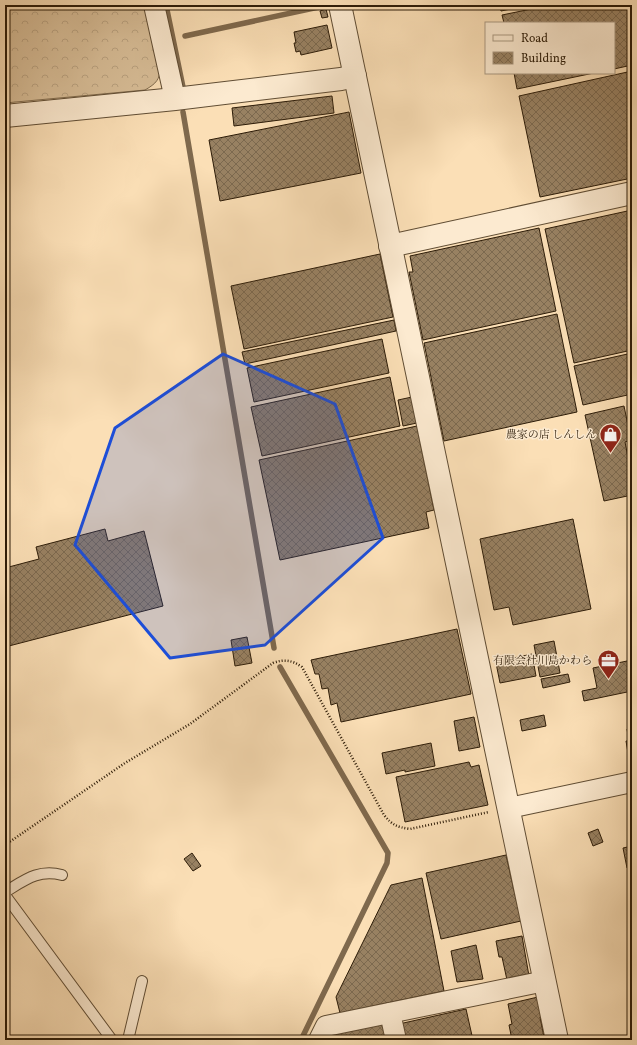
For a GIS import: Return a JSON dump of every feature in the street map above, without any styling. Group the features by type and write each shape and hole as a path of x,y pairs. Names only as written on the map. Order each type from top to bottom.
{"street":[{"path":"154,5 175,99"},
{"path":"340,5 557,1040"},
{"path":"5,116 175,99 341,79 355,76"},
{"path":"390,246 632,193"},
{"path":"508,808 632,782"},
{"path":"319,1040 326,1026 545,982"},
{"path":"390,1013 396,1040"}],"lane":[{"path":"62,875 41,873 5,893 112,1040"},
{"path":"128,1040 142,981"}],"path":[{"path":"5,845 125,763 190,724 273,663 280,660 296,662 302,667 384,815 391,822 400,827 410,829 508,808"}],"highlighted area":[{"path":"223,354 335,404 383,538 265,645 170,658 75,545 115,428"}],"green space":[{"path":"5,5 147,5 161,67 158,78 155,83 145,90 5,103"}],"building":[{"path":"499,5 530,5 501,11"},
{"path":"551,5 632,5 632,65 615,69 615,22 504,22 502,15"},
{"path":"326,9 328,17 322,18 320,11"},
{"path":"327,25 332,48 301,55 300,51 296,52 294,32"},
{"path":"632,71 632,178 540,197 519,96"},
{"path":"514,74 589,74 517,89"},
{"path":"332,96 334,113 234,126 232,108"},
{"path":"349,112 361,173 220,201 209,140"},
{"path":"632,210 632,350 574,363 545,229"},
{"path":"539,228 556,311 423,340 409,272 413,272 410,256"},
{"path":"380,254 393,317 244,349 231,286"},
{"path":"557,314 577,412 444,441 424,343"},
{"path":"394,320 396,331 245,364 242,352"},
{"path":"382,339 389,373 254,402 247,368"},
{"path":"632,353 632,394 583,405 574,366"},
{"path":"390,377 400,426 262,456 251,407"},
{"path":"412,397 417,423 403,426 398,400"},
{"name":"農家の店 しんしん","path":"624,406 631,440 625,442 630,468 632,467 632,495 604,501 585,415"},
{"path":"417,426 434,510 426,512 429,528 280,560 259,460"},
{"path":"573,519 591,609 513,625 509,607 494,610 480,539"},
{"path":"105,529 108,541 144,531 163,606 5,647 5,568 39,559 36,547"},
{"path":"457,629 471,694 341,722 337,703 331,705 328,688 322,689 319,674 315,674 311,660"},
{"path":"247,637 252,663 235,666 231,640"},
{"path":"554,641 560,673 540,677 534,645"},
{"path":"532,654 536,676 500,683 495,658 508,656 509,659"},
{"path":"632,660 632,691 584,701 582,691 597,688 593,668"},
{"path":"568,674 570,682 543,688 541,679"},
{"path":"544,715 546,726 522,731 520,720"},
{"path":"474,717 480,747 459,751 454,721"},
{"path":"632,728 632,758 629,759 626,741 629,741 627,729"},
{"path":"431,743 435,766 386,774 382,753"},
{"path":"469,762 471,767 479,765 488,805 405,822 396,777"},
{"path":"628,799 632,799 632,817"},
{"path":"632,817 632,825 631,825 629,818"},
{"path":"598,829 603,842 593,846 588,833"},
{"path":"632,846 632,867 627,868 623,848"},
{"path":"192,853 201,866 193,871 184,859"},
{"path":"506,855 521,921 441,939 426,873"},
{"path":"422,878 444,991 340,1013 336,997 391,885"},
{"path":"522,936 529,976 507,980 502,957 499,957 496,941"},
{"path":"476,945 483,979 457,982 451,951"},
{"path":"538,997 543,1017 540,1017 544,1037 539,1038 540,1040 512,1040 509,1025 512,1024 508,1004"},
{"path":"466,1009 473,1040 403,1040 399,1024"},
{"path":"386,1023 390,1040 331,1040 332,1035"}],"waterway":[{"path":"166,5 183,87"},
{"path":"185,36 328,5"},
{"path":"183,112 274,648"},
{"path":"280,667 388,853 387,863 301,1040"}],"place":[{"name":"農家の店 しんしん","path":"611,454"},
{"name":"有限会社川島かわら","path":"608,680"}]}
